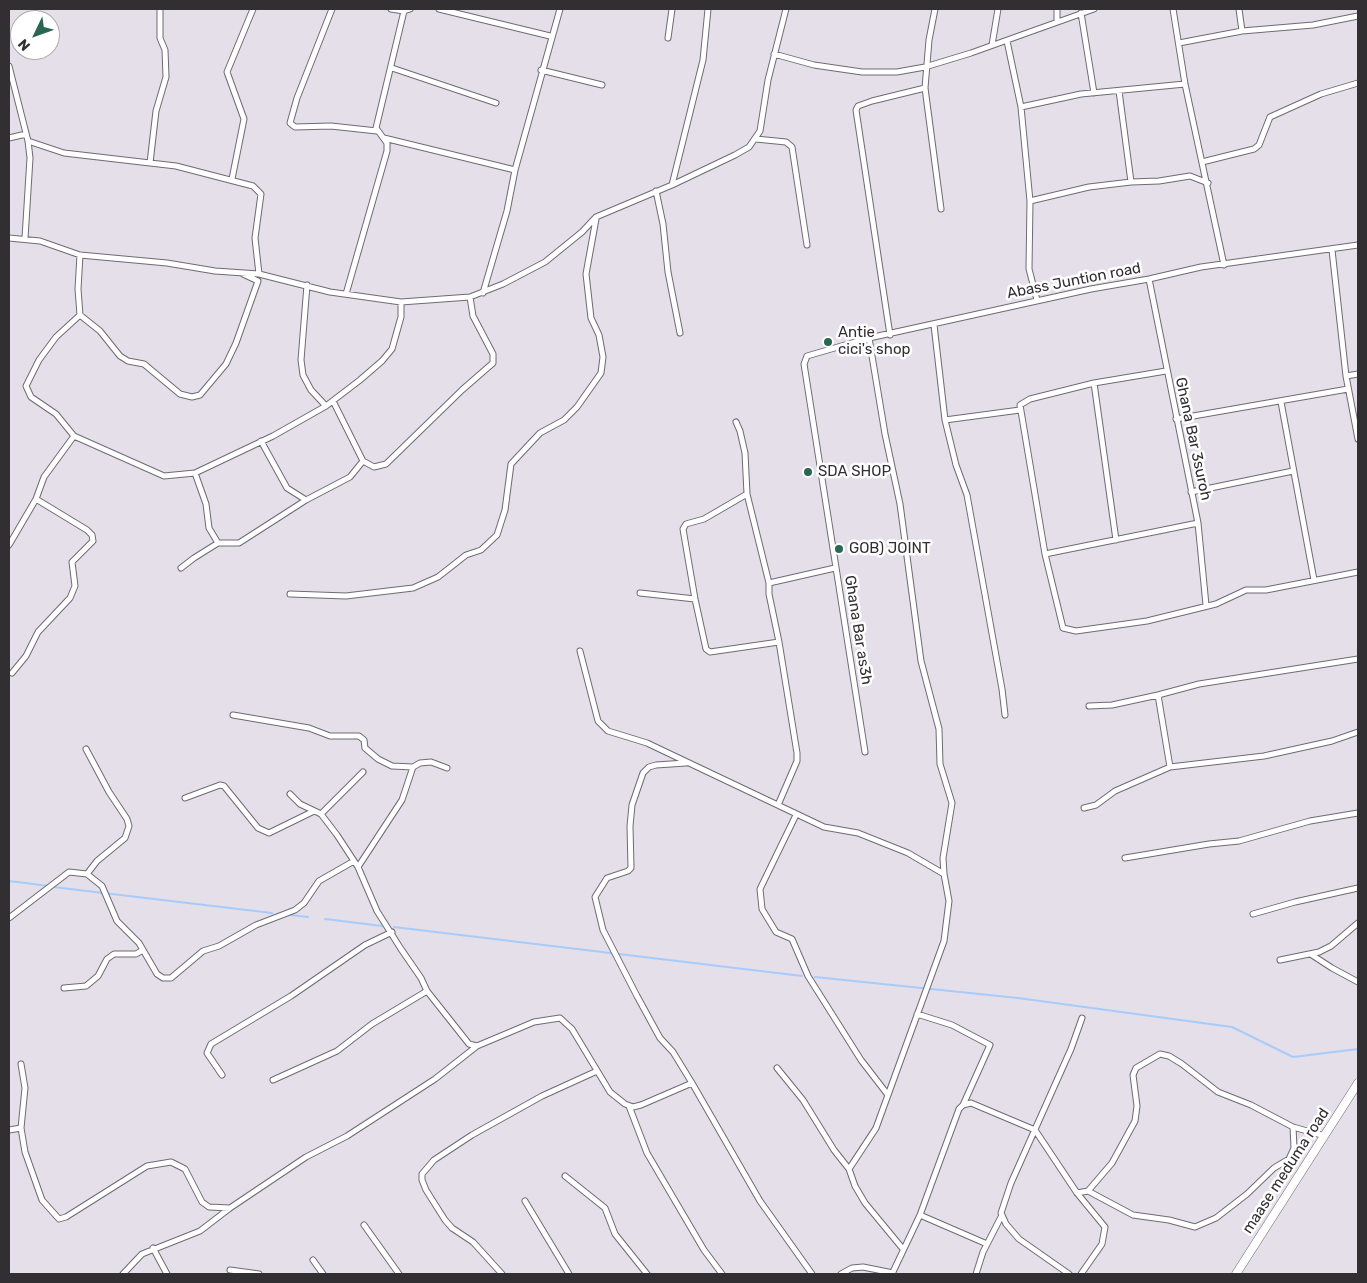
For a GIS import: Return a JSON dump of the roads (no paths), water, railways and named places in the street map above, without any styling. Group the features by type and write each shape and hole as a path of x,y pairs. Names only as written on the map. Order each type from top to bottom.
{"street":[{"path":"150,163 156,111 166,77 165,50 160,38 160,9"},
{"path":"232,179 244,119 227,72 253,9"},
{"path":"332,9 297,98 290,123 295,127 331,126 377,131 384,138 388,146 346,294"},
{"path":"391,9 404,12 410,9"},
{"path":"439,9 550,36"},
{"path":"483,293 507,212 515,170 550,36 560,9"},
{"path":"668,38 672,9"},
{"path":"672,185 703,60 708,9"},
{"path":"228,271 259,274 330,292 401,302 470,297 483,293 545,262 582,232 596,217 735,156 756,139 760,131 774,54 786,9"},
{"path":"935,9 925,67 925,88 941,209"},
{"path":"992,45 998,9"},
{"path":"1056,9 1057,22"},
{"path":"774,54 814,65 862,72 897,72 925,67 1007,41 1094,9"},
{"path":"1173,9 1185,84 1208,183 1224,265"},
{"path":"1239,9 1242,31"},
{"path":"377,131 381,102 392,68 404,12"},
{"path":"1081,13 1094,93"},
{"path":"1179,42 1242,31 1313,25 1358,16"},
{"path":"1007,41 1021,108 1028,162 1030,201 1029,268 1037,300"},
{"path":"9,66 28,141 30,177 25,238"},
{"path":"392,68 496,103"},
{"path":"541,70 602,84"},
{"path":"1202,162 1254,149 1259,145 1270,117 1321,94 1358,83"},
{"path":"1021,108 1094,93 1185,84"},
{"path":"890,335 856,110 858,106 872,101 925,88"},
{"path":"1119,91 1131,182"},
{"path":"9,138 26,134"},
{"path":"384,138 515,170"},
{"path":"756,139 786,142 792,147 807,245"},
{"path":"28,141 64,153 176,166 253,186 260,194 255,238 259,274"},
{"path":"1030,201 1089,187 1159,181 1190,176 1208,183"},
{"path":"656,192 663,224 668,272 680,333"},
{"path":"290,594 346,596 414,588 438,577 466,555 481,550 497,534 505,510 511,464 540,433 564,420 578,407 601,373 603,357 599,335 592,318 586,274 596,217"},
{"path":"9,238 25,238 40,241 80,256 168,263 228,271 241,273 258,281 226,364 200,395 192,397 180,394 144,364 128,361 120,356 100,331 80,315 78,289 80,256"},
{"name":"Abass Juntion road","path":"804,364 807,356 810,354 869,338 890,335 1037,300 1149,280 1201,267 1358,245"},
{"path":"1332,250 1346,376 1358,438"},
{"name":"Ghana Bar 3suroh","path":"1149,280 1198,523 1206,605"},
{"path":"307,285 300,360 303,375 311,390 326,406"},
{"path":"333,401 363,461 374,467 386,464 462,390 493,363 493,354 473,316 470,297"},
{"path":"80,315 56,337 39,360 26,386 31,397 56,414 74,436 164,476 195,473 261,441 333,401 382,361 392,349 401,317 401,302"},
{"path":"934,325 945,420 956,465 967,495 1002,688 1005,715"},
{"path":"849,1169 876,1128 947,925 949,902 943,858 952,803 940,764 939,729 921,661 900,504 885,434 869,338"},
{"name":"Ghana Bar as3h","path":"804,364 865,752"},
{"path":"1166,371 1094,383 1023,402 1020,410 1045,554 1061,626 1068,631 1147,621 1216,604 1246,590 1266,590 1358,572"},
{"path":"1346,376 1358,374"},
{"path":"1094,383 1116,540"},
{"path":"1176,419 1348,389"},
{"path":"1280,402 1314,580"},
{"path":"945,420 1020,410"},
{"path":"736,422 745,453 747,494 769,583 797,753 797,762 778,805"},
{"path":"9,545 36,499 44,477 74,436"},
{"path":"261,441 287,488 306,500"},
{"path":"181,568 218,543 239,543 306,500 350,477 363,461"},
{"path":"1191,492 1293,471"},
{"path":"195,473 206,504 209,528 218,543"},
{"path":"747,494 704,519 686,524 684,529 695,599 706,649 710,652 779,642"},
{"path":"12,673 26,656 38,632 70,598 74,586 72,562 92,540 92,535 87,530 36,499"},
{"path":"1045,554 1198,523"},
{"path":"769,583 835,568"},
{"path":"640,593 695,599"},
{"path":"580,652 598,721 608,731 647,743 824,827 858,832 874,838 908,853 944,874"},
{"path":"1089,706 1112,705 1199,684 1358,659"},
{"path":"1158,695 1170,767"},
{"path":"233,715 309,728 330,736 359,736 364,740 365,748 378,759 392,766 413,768 420,764 432,762 447,768"},
{"path":"1084,808 1096,805 1115,792 1170,767 1264,756 1332,741 1358,732"},
{"path":"86,749 109,792 127,819 129,826 125,838 97,861 87,874"},
{"path":"686,763 656,765 649,767 643,773 632,805 631,868 628,871 607,878 595,897 603,930 654,1028 665,1045 674,1052 760,1201 812,1274"},
{"path":"358,866 402,800 413,768"},
{"path":"321,814 362,772"},
{"path":"185,798 220,785 224,786 258,828 269,833 314,811"},
{"path":"290,794 300,804 321,814 338,835 358,866 377,911 392,932 427,991 469,1044 477,1046"},
{"path":"1125,858 1199,845 1239,841 1310,821 1358,813"},
{"path":"796,815 760,889 762,909 776,932 792,938 808,976 861,1060 888,1095"},
{"path":"9,918 69,872 87,874 102,886 118,921 143,950 157,974 163,978 171,978 203,951 219,946 256,925 295,910 304,903 319,882 354,861"},
{"path":"1253,914 1358,888"},
{"path":"1280,960 1312,954 1331,946 1358,923"},
{"path":"222,1076 207,1053 211,1044 291,996 364,945 392,932"},
{"path":"64,988 86,986 98,976 107,959 114,954 136,954 143,950"},
{"path":"1312,954 1332,968 1358,982"},
{"path":"274,1080 337,1051 372,1024 427,991"},
{"path":"841,1274 852,1268 863,1267 893,1273 920,1215 962,1105 990,1045 952,1026 917,1014"},
{"path":"123,1274 142,1254 153,1248 200,1231 230,1208 319,1149 347,1136 435,1079 477,1046 534,1022 560,1018 572,1029 616,1099 629,1106 642,1105 692,1083"},
{"path":"976,1274 987,1244 1002,1215 1008,1192 1071,1049 1082,1018"},
{"path":"1077,1193 1088,1191 1112,1162 1135,1121 1137,1106 1133,1075 1136,1068 1160,1054 1175,1060 1218,1092 1251,1105 1293,1127 1326,1136"},
{"path":"21,1064 25,1088 21,1128 25,1152 42,1200 59,1218 66,1218 147,1166 171,1162 185,1169 202,1202 209,1206 230,1208"},
{"path":"776,1068 803,1100 834,1150 849,1169 855,1186 865,1203 903,1249"},
{"path":"502,1274 473,1242 452,1228 445,1220 429,1196 422,1180 422,1174 434,1160 472,1135 542,1096 597,1071"},
{"name":"maase meduma road","path":"1236,1274 1326,1136 1358,1083"},
{"path":"962,1105 971,1103 1035,1130 1077,1193 1105,1227 1102,1244 1081,1274"},
{"path":"629,1106 648,1153 704,1250 722,1274"},
{"path":"1088,1191 1133,1214 1169,1220 1195,1227 1216,1218 1247,1194 1274,1168 1289,1159 1294,1148 1293,1127"},
{"path":"9,1130 21,1128"},
{"path":"565,1176 606,1208 615,1234 647,1274"},
{"path":"525,1201 569,1274"},
{"path":"209,1206 216,1218"},
{"path":"920,1215 987,1244"},
{"path":"1002,1215 1006,1224 1019,1239 1069,1274"},
{"path":"364,1225 399,1274"},
{"path":"153,1248 167,1274"},
{"path":"313,1260 323,1274"},
{"path":"230,1270 259,1274"}],"waterway":[{"path":"9,881 49,886"},
{"path":"53,887 272,913"},
{"path":"290,915 308,917"},
{"path":"325,919 382,926"},
{"path":"394,927 802,976"},
{"path":"815,977 1018,998 1232,1027 1293,1057 1358,1049"}],"place":[{"name":"Antie cici's shop","path":"828,342"},
{"name":"SDA SHOP","path":"808,472"},
{"name":"GOB) JOINT","path":"839,549"}]}
